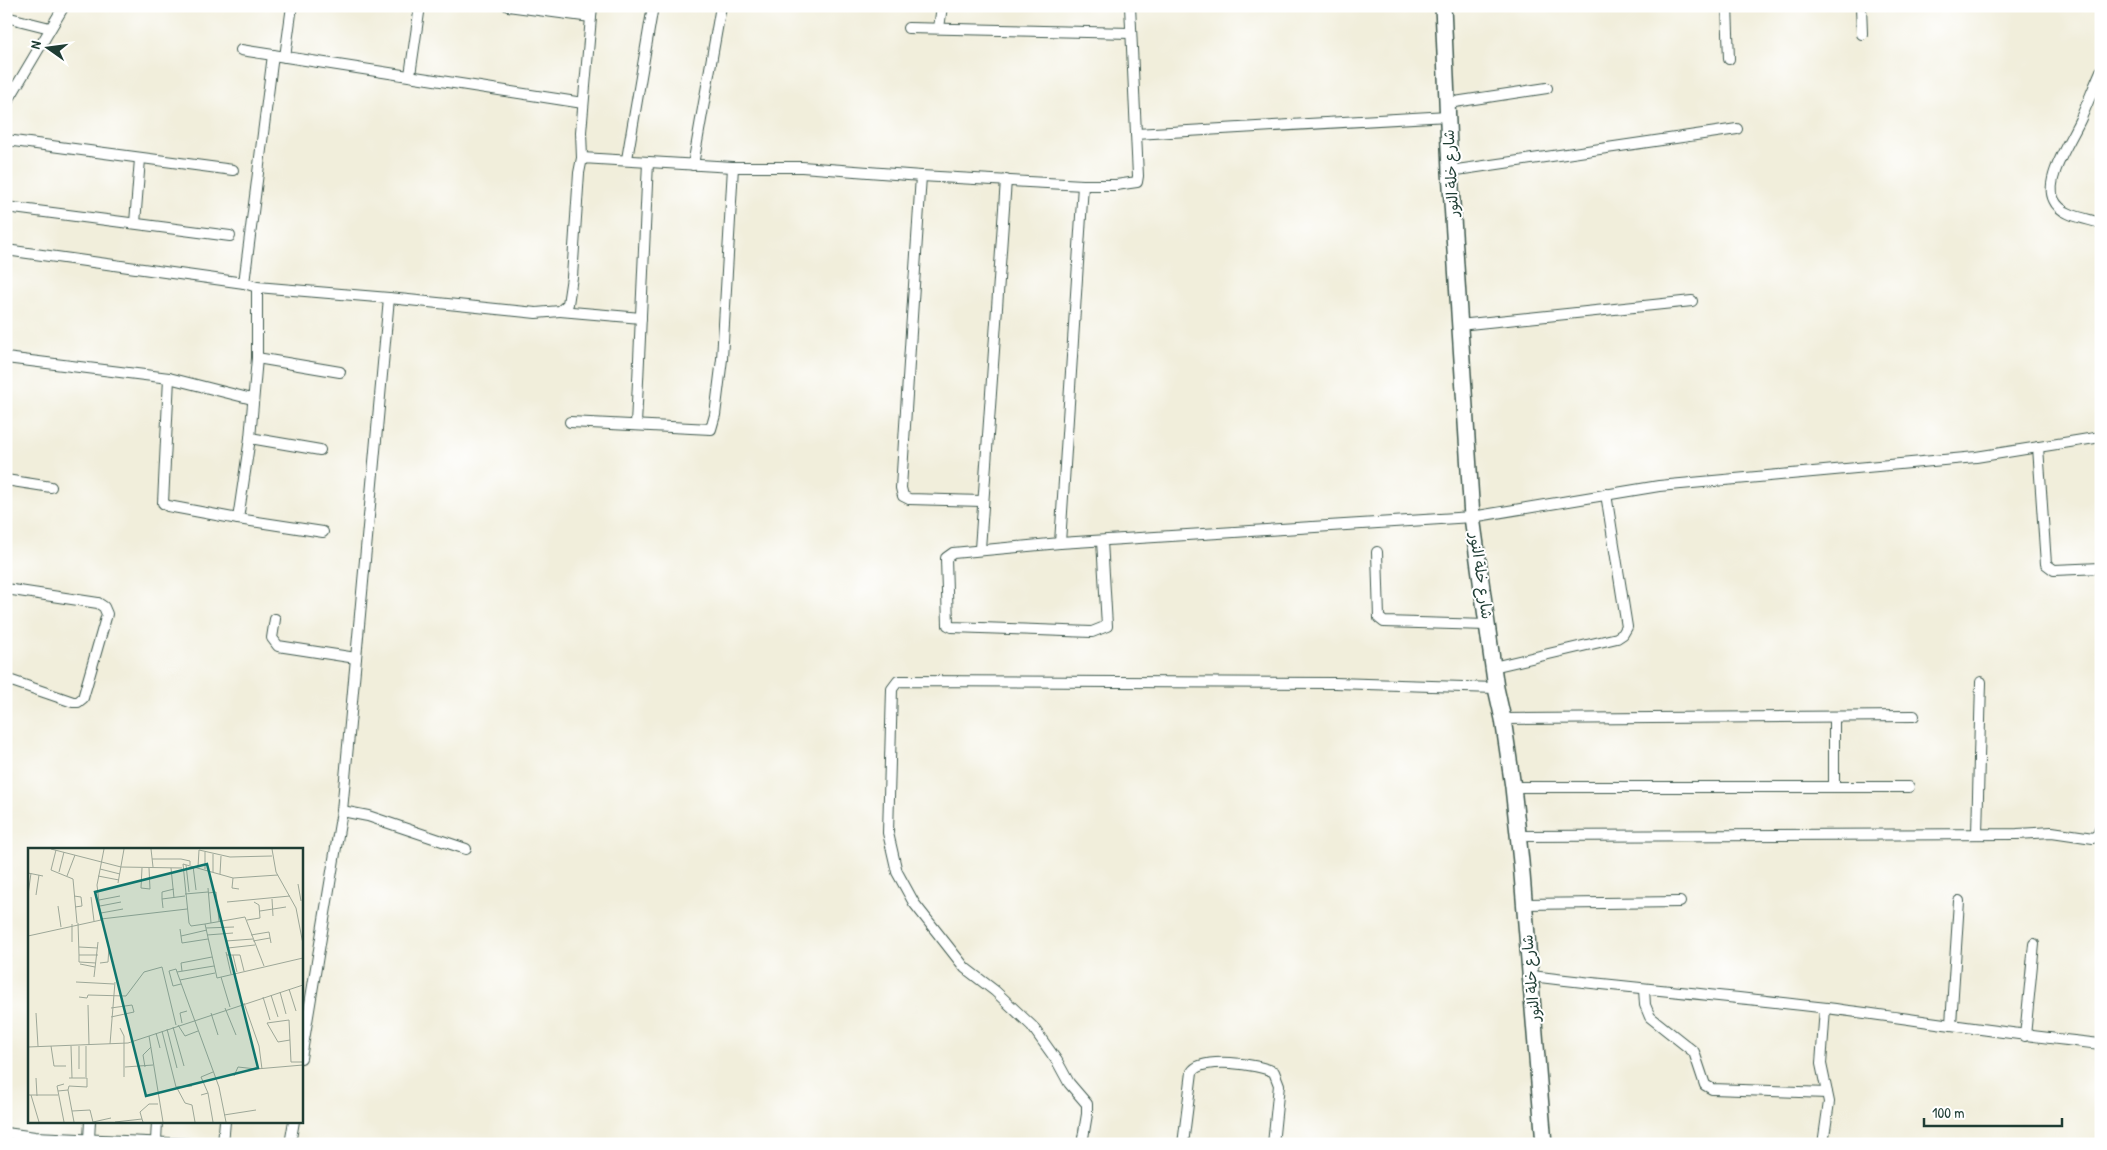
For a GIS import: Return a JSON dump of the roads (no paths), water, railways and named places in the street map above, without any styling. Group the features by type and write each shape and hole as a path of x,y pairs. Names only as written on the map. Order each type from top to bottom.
{"street":[{"path":"6,104 9,93 64,6"},
{"path":"285,57 292,6"},
{"path":"410,75 420,6"},
{"path":"508,6 591,17"},
{"path":"560,311 568,304 572,277 579,173 582,158 583,103 592,6"},
{"path":"626,159 653,6"},
{"path":"693,165 721,6"},
{"path":"939,28 942,6"},
{"path":"582,158 626,159 733,167 802,167 1083,185 1116,186 1136,182 1138,176 1130,6"},
{"name":"شارع خلة النور","path":"1443,6 1450,171 1472,517 1496,688 1513,787 1525,904 1544,1144"},
{"path":"1727,6 1729,60"},
{"path":"1861,6 1862,34"},
{"path":"6,17 50,28"},
{"path":"908,28 1131,33"},
{"path":"241,50 583,103"},
{"path":"244,283 273,55"},
{"path":"2101,71 2081,120 2066,146 2056,170 2052,188 2054,202 2063,211 2101,223"},
{"path":"1136,134 1448,110 1547,88"},
{"path":"1450,171 1736,129"},
{"path":"6,140 232,170"},
{"path":"135,223 140,159"},
{"path":"636,426 648,162"},
{"path":"570,422 711,428 715,415 722,358 733,167"},
{"path":"921,176 900,488 903,496 909,499 982,500"},
{"path":"980,549 1006,180"},
{"path":"1060,543 1083,185"},
{"path":"6,207 230,236"},
{"path":"6,250 244,283 257,287 536,313 560,311 641,318"},
{"path":"238,519 250,438 257,358 257,287"},
{"path":"302,1041 303,1024 324,927 342,811 389,298"},
{"path":"1459,325 1692,301"},
{"path":"6,358 169,378 252,399"},
{"path":"257,358 340,372"},
{"path":"169,378 163,503 168,506 238,519 323,532"},
{"path":"1102,541 1107,626 1092,632 952,627 948,625 946,558 953,553 1060,543 1472,517 1668,485 1967,458 2101,436"},
{"path":"250,438 320,450"},
{"path":"2038,447 2046,564 2054,570 2101,568"},
{"path":"6,480 51,486"},
{"path":"1493,667 1617,638 1623,634 1627,627 1606,494"},
{"path":"1377,552 1379,618 1384,622 1487,625"},
{"path":"6,589 98,603 104,607 107,614 83,698 78,702 73,702 6,679"},
{"path":"275,619 272,638 278,646 356,658"},
{"path":"1082,1144 1087,1104 1069,1083 1057,1061 1032,1026 965,968 914,903 897,872 888,833 892,689 898,681 1335,683 1496,688"},
{"path":"1977,834 1981,682"},
{"path":"1503,720 1914,716"},
{"path":"1834,717 1834,787"},
{"path":"1513,787 1909,786"},
{"path":"342,811 368,816 466,849"},
{"path":"1518,836 1977,834 2042,832 2093,838 2100,832"},
{"path":"1952,1024 1959,901"},
{"path":"1525,904 1680,902"},
{"path":"2025,1036 2034,944"},
{"path":"1531,976 1644,990 1825,1008 1952,1024 2025,1036 2101,1044"},
{"path":"1644,990 1644,1005 1650,1017 1694,1052 1705,1086 1712,1089 1827,1093"},
{"path":"1823,1144 1829,1102 1821,1064 1825,1008"},
{"path":"1184,1144 1192,1072 1195,1066 1203,1063 1251,1065 1267,1068 1274,1072 1279,1085 1273,1144"},
{"path":"89,1139 90,1122"},
{"path":"156,1141 157,1122"},
{"path":"223,1144 225,1122"},
{"path":"290,1144 294,1122"},
{"path":"6,1133 35,1137 191,1144"}]}
